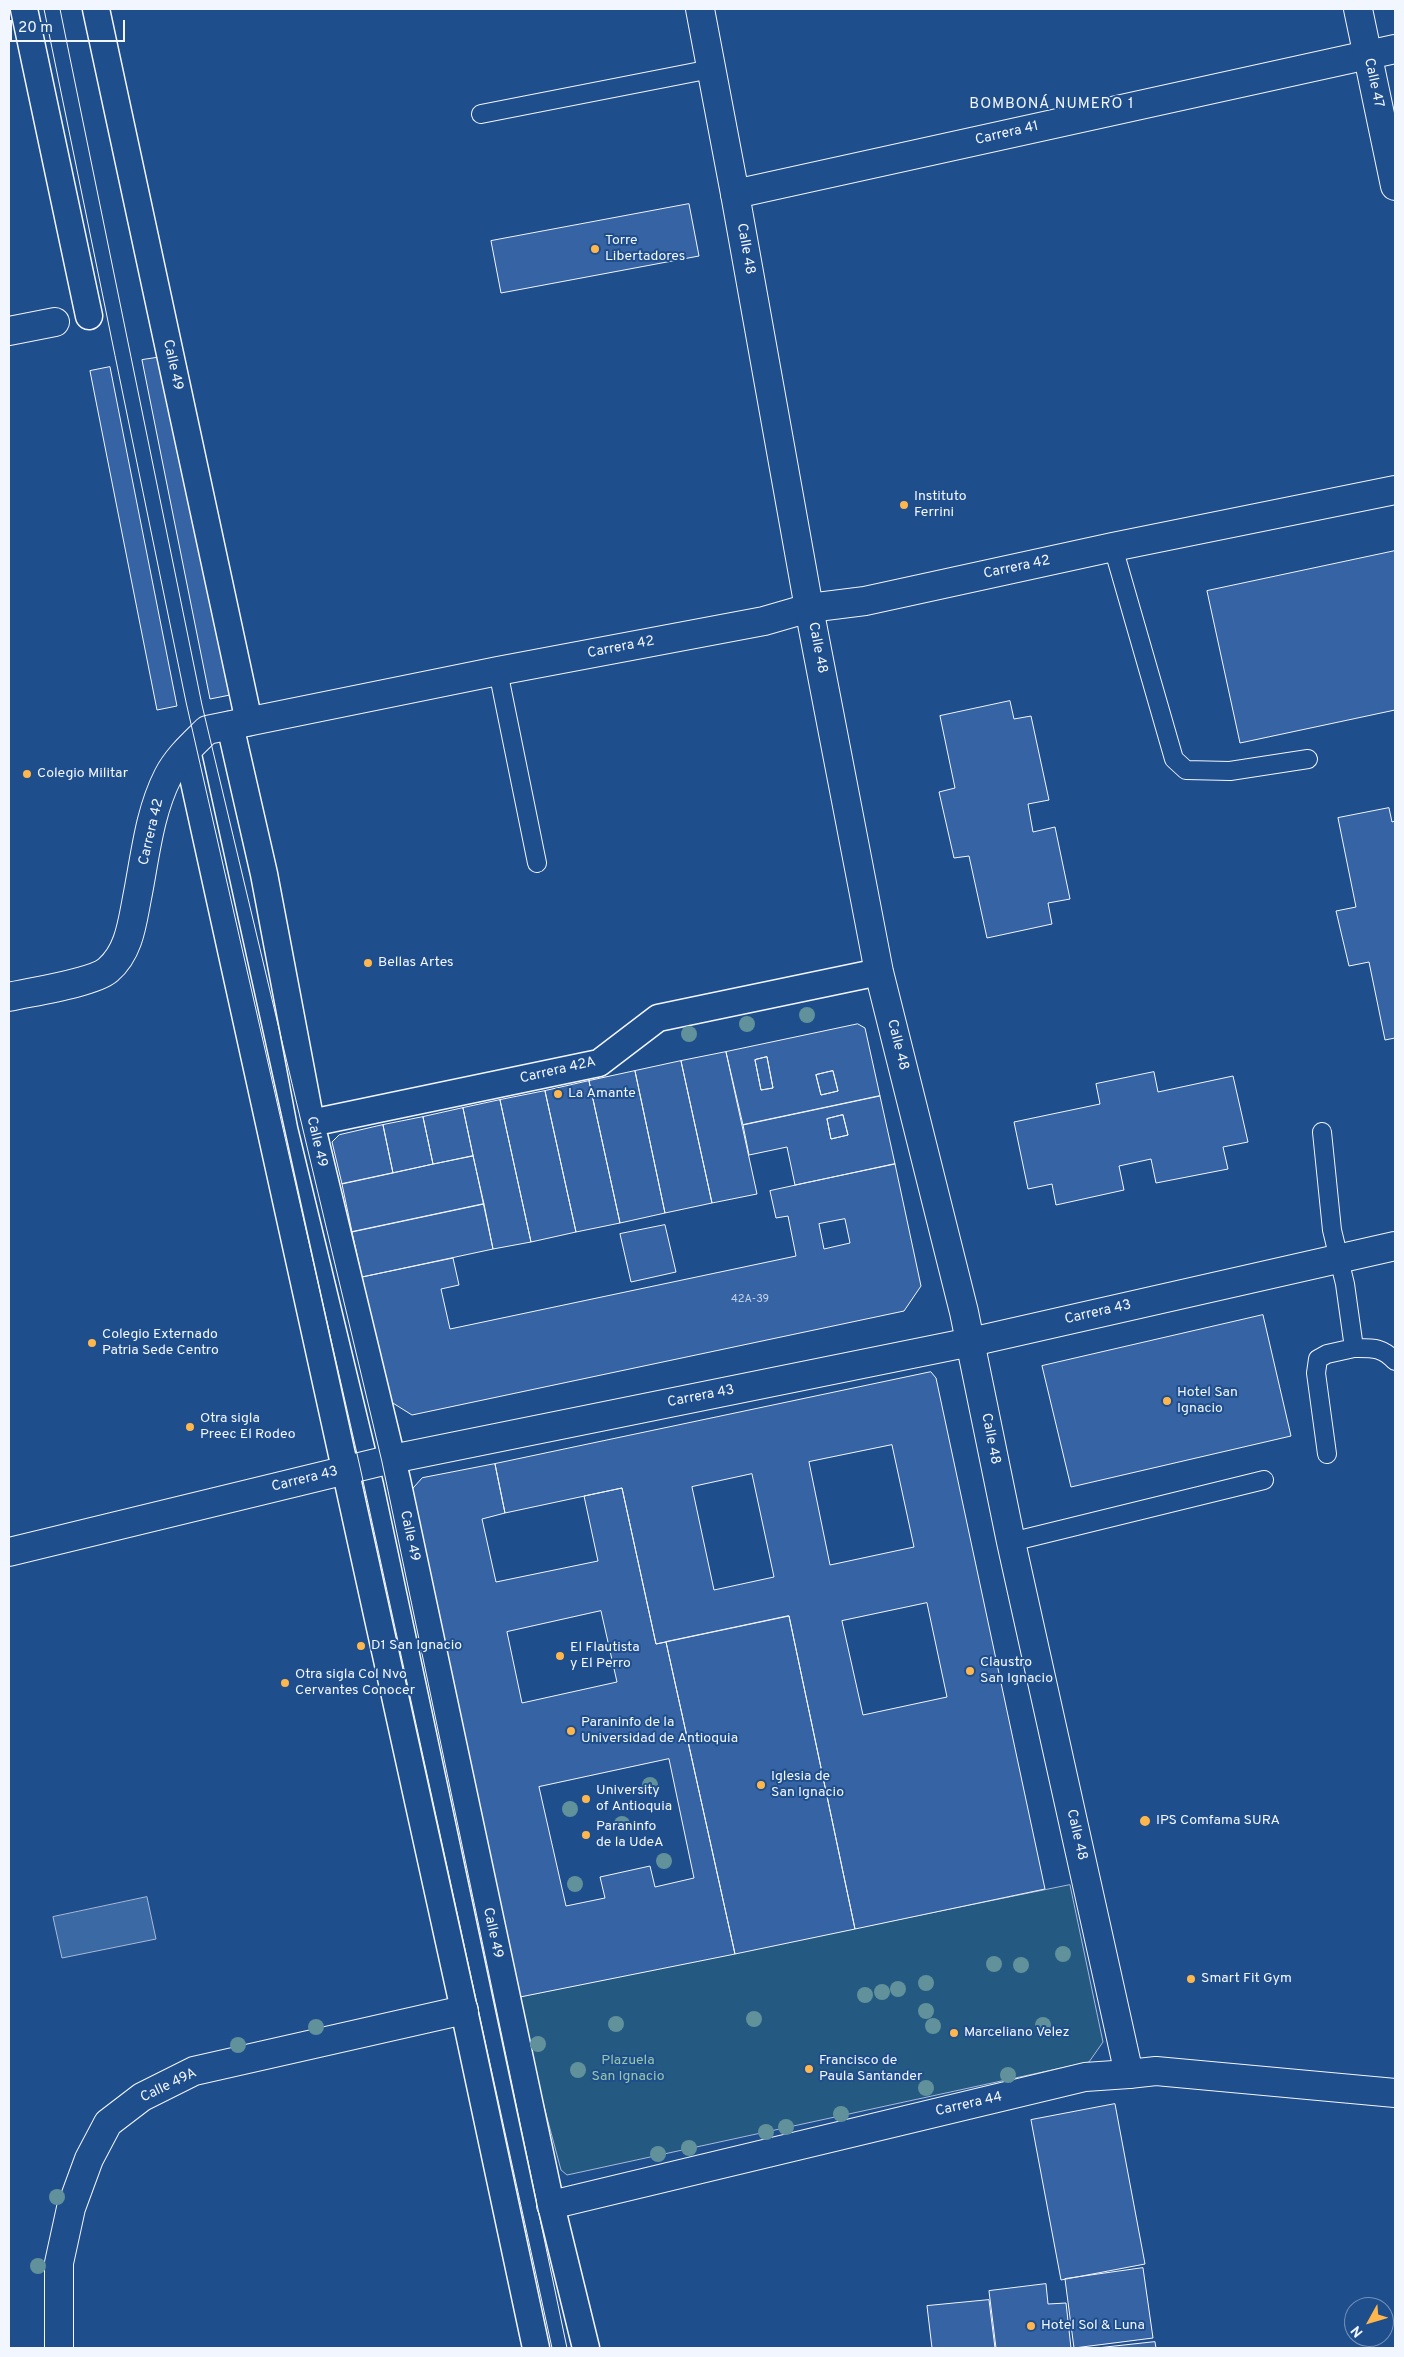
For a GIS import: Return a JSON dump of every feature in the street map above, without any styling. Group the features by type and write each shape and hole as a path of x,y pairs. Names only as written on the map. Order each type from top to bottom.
{"street":[{"path":"24,9 89,316"},
{"name":"Calle 49","path":"96,9 240,723 264,874 311,1123 392,1459 550,2205 586,2348"},
{"name":"Calle 48","path":"700,9 736,194 809,608 879,972 971,1342 1011,1542 1129,2074"},
{"name":"Calle 47","path":"1358,9 1395,186"},
{"name":"Carrera 41","path":"736,194 1395,49"},
{"path":"9,331 55,322"},
{"name":"Carrera 42","path":"9,996 86,979 107,972 122,955 130,933 156,805 168,776 187,750 208,730 498,671 764,621 809,608 864,601 1113,547 1395,490"},
{"path":"187,750 464,2010 536,2348"},
{"name":"Carrera 42A","path":"311,1123 599,1063 658,1018 879,972"},
{"name":"Carrera 43","path":"10,1549 392,1459 971,1342 1395,1246"},
{"name":"Calle 49A","path":"59,2348 59,2263 71,2208 89,2160 108,2123 142,2097 194,2071 464,2010"},
{"name":"Carrera 44","path":"550,2205 1085,2078 1156,2071 1395,2093"}],"lane":[{"path":"481,114 711,69"},
{"path":"1113,547 1174,760 1186,770 1230,771 1308,759"},
{"path":"498,671 537,863"},
{"path":"1322,1132 1332,1230 1345,1284 1354,1348"},
{"path":"1327,1454 1316,1373 1318,1359 1327,1354 1354,1348 1371,1348 1386,1352 1395,1361"},
{"path":"1011,1542 1264,1480"}],"green space":[{"name":"Plazuela San Ignacio","path":"1070,1885 1103,2042 1089,2062 567,2175 561,2170 515,1998"}],"shaded area":[{"path":"147,1897 156,1939 62,1958 53,1917"}],"building":[{"name":"Torre Libertadores","path":"689,204 699,256 501,293 491,241"},
{"path":"162,357 230,695 210,699 142,360"},
{"path":"110,367 177,706 157,710 90,371"},
{"path":"1395,551 1395,710 1240,743 1207,591"},
{"path":"1010,701 1014,719 1031,716 1049,800 1028,804 1033,832 1055,827 1070,899 1048,903 1052,924 987,938 969,856 954,858 939,792 955,788 940,716"},
{"path":"1389,808 1392,822 1395,821 1395,1038 1385,1040 1369,962 1349,966 1336,911 1356,907 1338,818"},
{"path":"858,1024 865,1028 880,1096 743,1125 726,1052","holes":["767,1057 773,1088 761,1090 755,1060","833,1071 838,1091 821,1095 816,1075"]},
{"path":"726,1052 757,1194 712,1203 681,1061"},
{"path":"767,1057 773,1088 761,1090 755,1060"},
{"path":"681,1061 712,1203 665,1213 635,1071"},
{"path":"635,1071 665,1213 620,1223 589,1081"},
{"path":"833,1071 838,1091 821,1095 816,1075"},
{"path":"1154,1072 1158,1092 1233,1076 1248,1142 1223,1147 1228,1169 1156,1183 1151,1159 1119,1166 1124,1190 1056,1205 1052,1184 1028,1189 1014,1122 1100,1104 1096,1084"},
{"path":"589,1081 620,1223 576,1232 545,1091"},
{"path":"545,1091 576,1232 531,1242 500,1100"},
{"path":"880,1096 895,1164 795,1185 787,1147 749,1155 743,1125","holes":["843,1115 848,1135 831,1139 827,1119"]},
{"path":"500,1100 531,1242 493,1249 463,1108"},
{"path":"463,1108 473,1156 433,1164 423,1117"},
{"path":"843,1115 848,1135 831,1139 827,1119"},
{"path":"423,1117 433,1164 393,1173 383,1125"},
{"path":"383,1125 393,1173 342,1184 332,1142 339,1135"},
{"path":"473,1156 484,1204 352,1232 342,1184"},
{"path":"895,1164 921,1286 904,1311 412,1415 388,1400 362,1277 453,1258 459,1285 441,1289 450,1329 796,1256 788,1216 776,1218 770,1191","holes":["845,1219 850,1243 824,1249 819,1224"]},
{"path":"484,1204 493,1249 362,1277 352,1232"},
{"path":"665,1225 676,1272 631,1282 620,1234"},
{"name":"Hotel San Ignacio","path":"1263,1315 1291,1436 1071,1487 1042,1366"},
{"name":"Claustro San Ignacio","path":"931,1372 936,1378 1045,1889 855,1929 789,1616 656,1644 622,1488 505,1513 495,1464","holes":["892,1445 914,1547 830,1565 809,1462","752,1474 774,1577 714,1590 692,1487","927,1603 947,1697 863,1715 842,1621"]},
{"name":"University of Antioquia","path":"495,1464 505,1513 482,1519 496,1582 598,1561 584,1496 622,1488 656,1644 666,1642 735,1954 515,1998 406,1496 422,1478","holes":["601,1611 617,1682 522,1703 507,1632","669,1759 694,1878 655,1887 650,1866 600,1877 605,1898 566,1906 539,1787"]},
{"name":"Iglesia de San Ignacio","path":"789,1616 855,1929 735,1954 666,1642"},
{"path":"1115,2104 1145,2264 1061,2280 1031,2120"},
{"path":"1143,2268 1153,2338 1074,2348 1065,2279"},
{"name":"Hotel Sol & Luna","path":"1046,2284 1048,2304 1066,2303 1071,2348 996,2348 989,2291"},
{"path":"989,2300 995,2348 932,2348 927,2306"},
{"path":"1155,2342 1156,2348 1097,2348"}],"tram line":[{"path":"44,9 186,702 360,1467 552,2348"},
{"path":"60,9 202,705 382,1462 567,2348"}],"place":[{"name":"Torre Libertadores","path":"595,249"},
{"name":"Instituto Ferrini","path":"904,505"},
{"name":"Colegio Militar","path":"27,774"},
{"name":"Bellas Artes","path":"368,963"},
{"name":"La Amante","path":"558,1094"},
{"name":"Colegio Externado Patria Sede Centro","path":"92,1343"},
{"name":"Hotel San Ignacio","path":"1167,1401"},
{"name":"Otra sigla Preec El Rodeo","path":"190,1427"},
{"name":"D1 San Ignacio","path":"361,1646"},
{"name":"El Flautista y El Perro","path":"560,1656"},
{"name":"Claustro San Ignacio","path":"970,1671"},
{"name":"Otra sigla Col Nvo Cervantes Conocer","path":"285,1683"},
{"name":"Paraninfo de la Universidad de Antioquia","path":"571,1731"},
{"name":"Iglesia de San Ignacio","path":"761,1785"},
{"name":"University of Antioquia","path":"586,1799"},
{"name":"IPS Comfama SURA","path":"1145,1821"},
{"name":"Paraninfo de la UdeA","path":"586,1835"},
{"name":"Smart Fit Gym","path":"1191,1979"},
{"name":"Marceliano Velez","path":"954,2033"},
{"name":"Francisco de Paula Santander","path":"809,2069"},
{"name":"Hotel Sol & Luna","path":"1031,2326"}],"district":[{"name":"BOMBONÁ NUMERO 1","path":"1052,105"}]}
